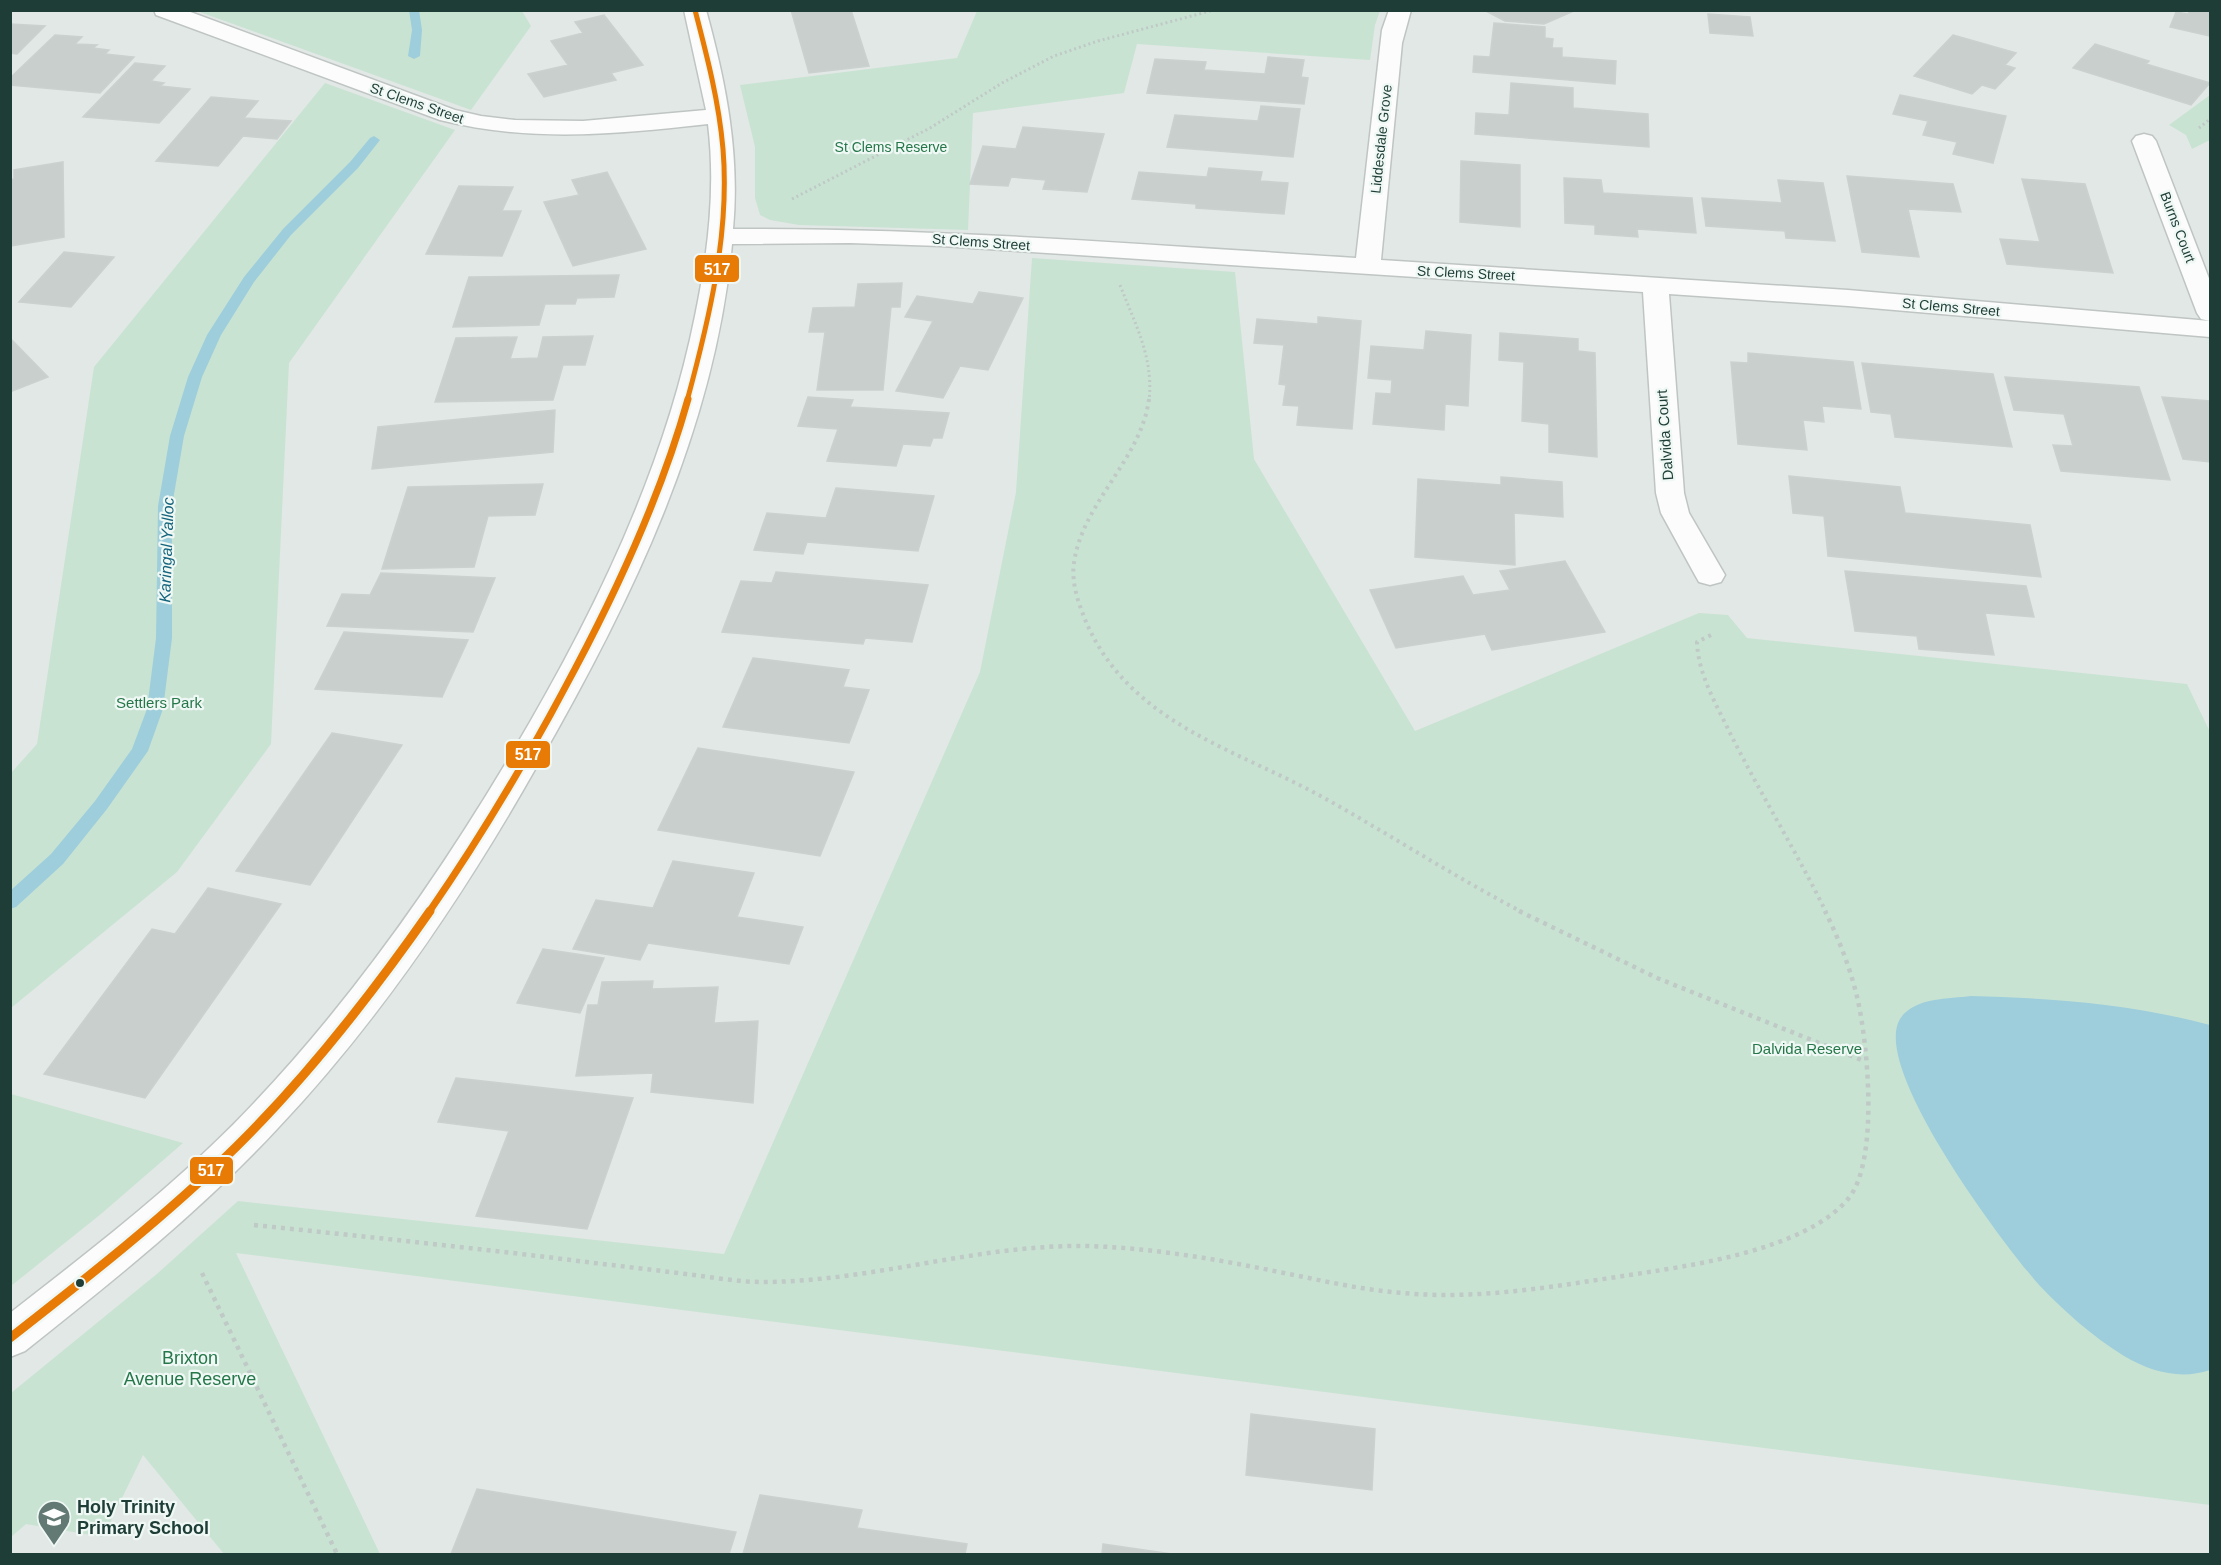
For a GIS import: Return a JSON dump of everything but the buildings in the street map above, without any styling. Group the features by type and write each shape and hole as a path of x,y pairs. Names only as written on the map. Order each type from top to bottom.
{"street":[{"name":"St Clems Street","path":"164,10 448,116 482,124 574,129 718,116"},
{"path":"10,1338 173,1205 265,1118 342,1031 410,943 472,849 564,691 623,570 662,478 694,376 706,324 722,237 725,193 723,148 718,116 695,10"},
{"name":"Liddesdale Grove","path":"1368,268 1391,43 1400,10"},
{"name":"Burns Court","path":"2144,141 2211,313"},
{"name":"St Clems Street","path":"722,237 901,237 1848,298 2211,329"},
{"name":"Dalvida Court","path":"1655,285 1670,493 1676,513 1710,575"}],"path":[{"path":"789,201 930,128 1002,83 1054,56 1098,41 1214,10"},
{"path":"2199,128 2211,119"},
{"path":"1119,252 1118,282 1149,358 1150,399 1146,417 1137,438 1090,520 1073,564 1073,581 1079,606 1089,631 1129,686 1150,705 1179,724 1296,783 1455,876 1538,921 1665,982 1864,1061"},
{"path":"254,1225 481,1249 749,1282 792,1282 841,1278 978,1254 1035,1247 1080,1245 1172,1253 1348,1286 1434,1296 1521,1292 1730,1256 1808,1229 1838,1210 1852,1195 1862,1175 1867,1153 1860,1013 1853,980 1824,909 1735,743 1701,664 1696,648 1697,642 1711,635"},
{"path":"202,1273 336,1554"}],"green space":[{"name":"St Clems Reserve","path":"977,10 1380,11 1375,25 1370,60 1137,44 1124,93 973,113 968,230 799,225 770,220 760,215 755,198 755,147 740,85 957,58"},
{"path":"197,11 522,11 531,26 471,110"},
{"name":"Settlers Park","path":"325,83 455,130 289,363 271,744 177,872 11,1008 11,773 37,744 94,367"},
{"path":"2210,95 2210,140 2192,149 2186,135 2169,125"},
{"name":"Dalvida Reserve","path":"1032,258 1235,272 1254,459 1415,731 1699,613 1728,615 1747,638 2187,684 2210,732 2210,1505 236,1253 380,1554 224,1554 143,1455 103,1537 26,1524 11,1537 11,1393 158,1273 238,1201 724,1254 980,672 1016,492"},
{"path":"11,1094 183,1143 101,1214 11,1286"}],"water":[{"path":"1971,996 2092,1003 2151,1012 2210,1025 2210,1370 2177,1374 2155,1370 2124,1356 2090,1332 2069,1315 2023,1266 1946,1157 1922,1115 1904,1076 1896,1043 1900,1019 1906,1012 1933,1000"}],"waterway":[{"name":"Karingal Yalloc","path":"414,10 417,30 414,56"},
{"name":"Karingal Yalloc","path":"10,902 57,859 101,805 140,751 155,709 164,638 165,506 177,436 195,377 214,335 249,280 287,232 354,165 374,140"}],"transit line":[{"name":"517","path":"10,1338 175,1204 267,1115 338,1033 404,947 465,857 522,765 595,632 657,492 682,420 702,347 716,273 724,197 723,150 712,79 695,10"}],"place":[{"name":"Holy Trinity Primary School","path":"54,1546"}],"park label":[{"name":"Brixton Avenue Reserve","path":"190,1368"}]}
